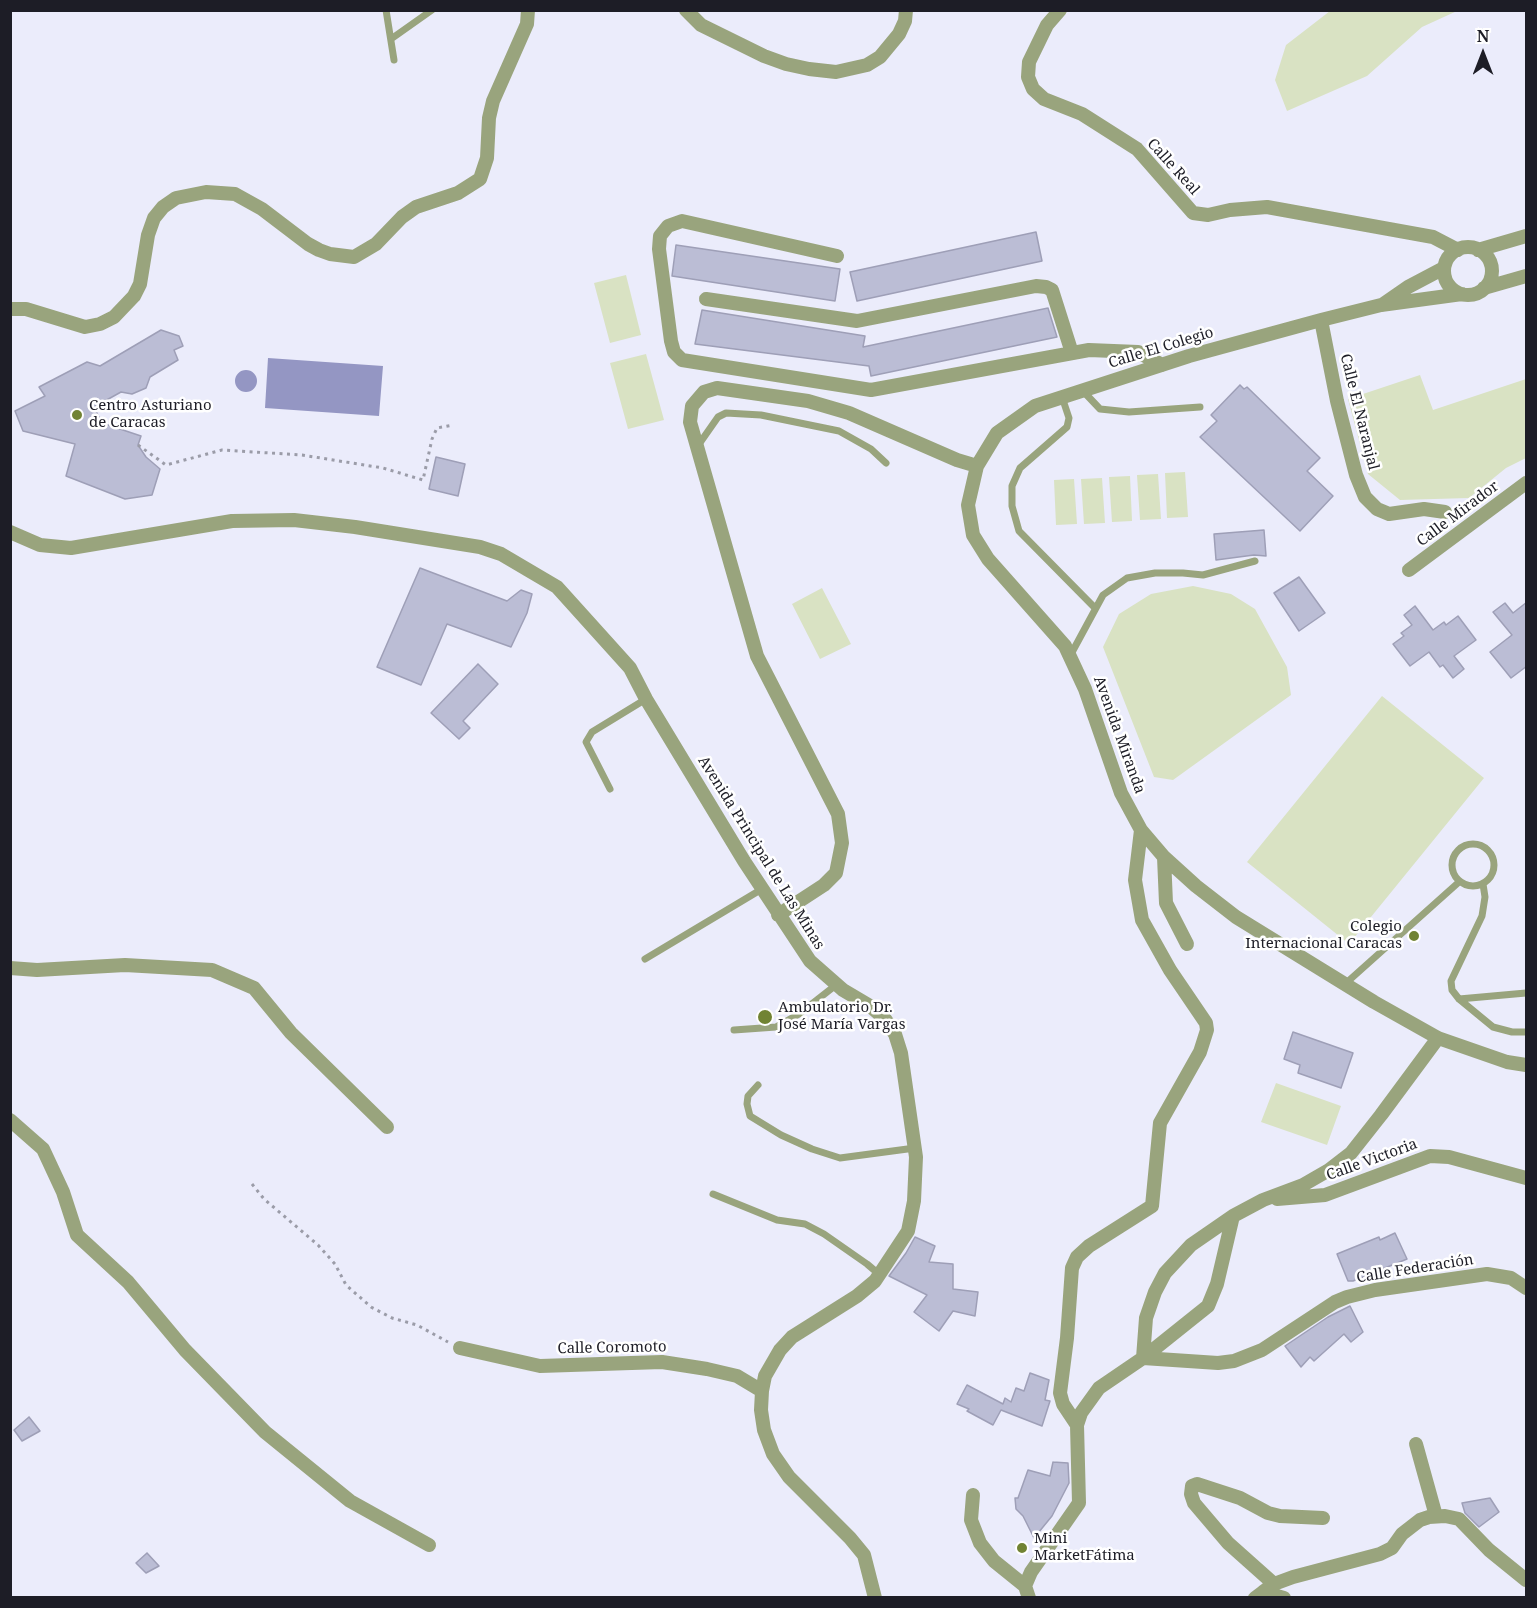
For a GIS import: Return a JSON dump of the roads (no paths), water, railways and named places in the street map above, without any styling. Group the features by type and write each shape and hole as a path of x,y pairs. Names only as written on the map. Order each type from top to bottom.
{"street":[{"path":"10,309 26,309 85,327 100,324 114,317 134,296 140,284 148,235 154,218 163,207 176,198 190,194 222,191 235,194 262,209 319,250 354,257 376,244 402,217 416,207 458,193 480,179 487,158 489,118 493,101 527,24 528,10"},
{"path":"686,10 701,25 764,56 786,64 836,72 867,65 880,57 900,34 906,10"},
{"name":"Calle Real","path":"1060,10 1047,25 1029,62 1028,77 1033,89 1044,99 1082,114 1137,149 1193,213 1208,215 1230,210 1267,207 1433,237 1458,250"},
{"path":"837,256 682,221 668,226 660,236 659,249 670,341 674,352 682,360 871,390 1089,350 1138,352 1162,365"},
{"path":"1478,250 1527,236"},
{"path":"1458,250 1468,248 1478,250 1487,257 1491,267 1490,279 1484,288"},
{"name":"Calle El Colegio","path":"1381,305 1424,277 1444,268 1449,257 1458,250"},
{"path":"1444,268 1448,285 1462,294"},
{"name":"Calle El Colegio","path":"977,466 998,432 1035,406 1189,356 1321,320 1381,305 1474,294 1484,288 1527,276"},
{"path":"706,299 857,321 1036,286 1046,287 1052,290 1072,353"},
{"name":"Calle El Naranjal","path":"1321,320 1336,401 1356,475 1365,496 1377,509 1389,514 1424,509 1445,512"},
{"path":"778,915 824,885 836,873 842,843 838,814 757,656 690,422 692,406 704,392 717,388 808,401 849,413 957,460 977,466"},
{"name":"Avenida Miranda","path":"977,466 968,505 973,535 988,559 1065,646 1085,689 1121,793 1141,830 1164,857 1236,917 1344,985 1438,1038"},
{"name":"Calle Mirador","path":"1409,570 1527,483"},
{"name":"Avenida Principal de Las Minas","path":"10,532 40,544 71,548 232,521 294,520 480,547 501,554 557,588 630,668 646,699 762,889 810,961 836,985 885,1019 901,1053 915,1148 916,1181 908,1232 880,1275 857,1296 792,1338 772,1362 765,1376 761,1410 764,1430 773,1454 789,1477 864,1555 875,1598"},
{"path":"1077,1425 1063,1404 1060,1393 1073,1264 1080,1253 1152,1206 1160,1124 1200,1052 1207,1030 1206,1023 1170,970 1142,920 1135,880 1141,830"},
{"path":"1164,857 1166,903 1187,944"},
{"path":"10,968 37,970 125,965 212,970 254,988 298,1041 387,1127"},
{"path":"1143,1358 1146,1318 1155,1292 1166,1273 1191,1245 1233,1216 1263,1200 1303,1185 1329,1170 1351,1153 1438,1038 1507,1062 1527,1065"},
{"path":"10,1120 43,1149 63,1192 76,1235 128,1282 185,1350 264,1432 350,1501 429,1545"},
{"name":"Calle Victoria","path":"1263,1200 1325,1195 1430,1156 1449,1157 1527,1178"},
{"path":"973,1495 971,1520 980,1543 994,1561 1027,1592 1039,1559 1080,1503 1077,1425 1083,1408 1099,1388 1143,1358 1208,1306 1217,1284 1233,1216"},
{"name":"Calle Federación","path":"1143,1358 1230,1362 1262,1350 1331,1304 1347,1297 1375,1290 1487,1274 1511,1278 1527,1288"},
{"name":"Calle Coromoto","path":"460,1348 540,1366 662,1362 685,1365 737,1376 762,1391"},
{"path":"1416,1444 1436,1516"},
{"path":"1284,1598 1264,1591 1200,1511 1192,1499 1192,1486 1197,1484 1240,1498 1268,1513 1280,1516 1323,1518"},
{"path":"1264,1591 1387,1551 1402,1534 1420,1520 1436,1516 1459,1519 1490,1551 1527,1580"}],"lane":[{"path":"386,10 394,60"},
{"path":"391,39 432,10"},
{"path":"1082,390 1100,409 1129,412 1200,407"},
{"path":"1062,397 1069,418 1067,428 1020,468 1012,486 1012,506 1019,531 1095,608"},
{"path":"697,447 718,417 726,413 761,415 839,431 871,449 886,463"},
{"path":"1070,656 1103,595 1127,578 1155,573 1203,575 1255,561"},
{"path":"610,789 586,742 592,732 646,699"},
{"path":"1471,843 1486,848 1492,854 1494,863 1490,879 1475,887 1459,882 1451,867 1456,852 1471,843"},
{"path":"1344,985 1459,882"},
{"path":"1483,884 1485,897 1482,916 1451,981 1452,990 1459,999 1493,1027 1512,1032 1527,1032"},
{"path":"645,959 762,889"},
{"path":"734,1030 776,1027 799,1014 836,985"},
{"path":"1459,999 1527,993"},
{"path":"758,1084 748,1096 750,1116 781,1135 812,1149 840,1158 915,1148"},
{"path":"713,1194 777,1220 804,1224 824,1234 880,1275"}],"water":[{"path":"268,358 383,366 379,416 265,408"},
{"path":"242,370 250,370 257,377 257,385 250,392 242,392 235,385 235,377"}],"place":[{"name":"Centro Asturiano de Caracas","path":"77,415"},
{"name":"Colegio Internacional Caracas","path":"1414,936"},
{"name":"Ambulatorio Dr. José María Vargas","path":"765,1017"},
{"name":"Mini MarketFátima","path":"1022,1548"}]}
